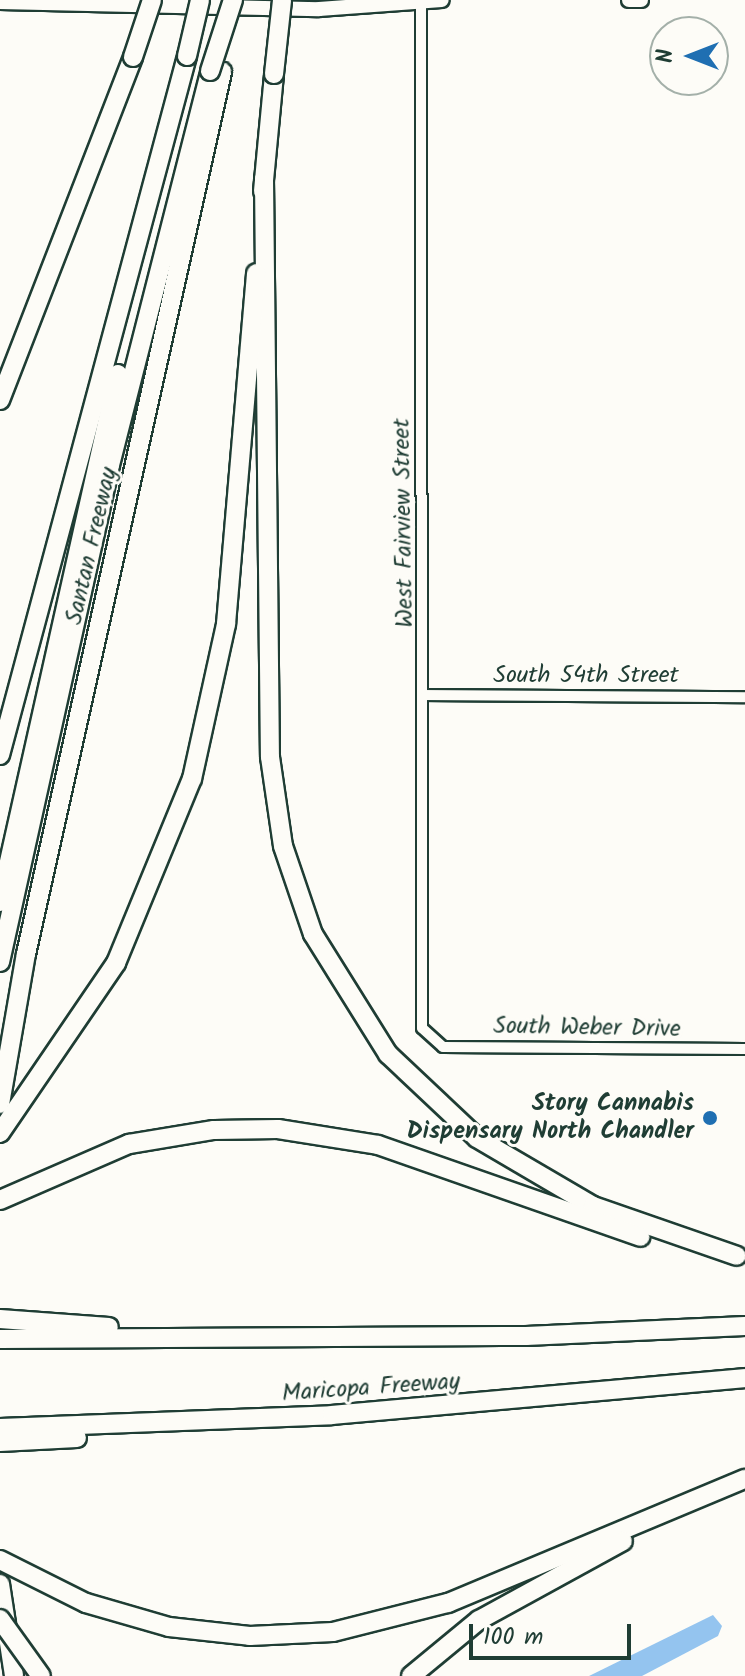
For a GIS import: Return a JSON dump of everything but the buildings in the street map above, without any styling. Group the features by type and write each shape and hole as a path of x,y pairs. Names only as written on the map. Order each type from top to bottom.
{"highway":[{"path":"0,400 133,57 152,0"},
{"name":"Santan Freeway","path":"0,755 151,203 200,0"},
{"name":"Santan Freeway","path":"0,1104 26,954 216,72 236,0"},
{"path":"0,1133 61,1053 151,891 207,721 230,593 282,0"},
{"path":"0,962 110,465 216,72"},
{"path":"264,179 270,757 283,846 313,934 388,1054 477,1138 613,1215 741,1257"},
{"path":"0,902 151,203"},
{"path":"0,1200 68,1164 181,1133 312,1132 394,1150 614,1229 741,1257"},
{"path":"0,1319 31,1330"},
{"name":"Maricopa Freeway","path":"31,1330 211,1336 513,1337 745,1326"},
{"path":"0,1339 31,1330"},
{"name":"Maricopa Freeway","path":"0,1428 36,1434 437,1408 745,1378"},
{"path":"0,1442 36,1434"},
{"path":"0,1560 86,1603 230,1635 355,1629 448,1603 745,1481"},
{"path":"411,1676 523,1593 745,1481"},
{"path":"0,1584 14,1676"},
{"path":"0,1619 41,1676"}],"main road":[{"path":"0,2 319,9 442,0"},
{"path":"629,0 641,0"}],"street":[{"name":"West Fairview Street","path":"421,3 426,695 422,1028 429,1041"},
{"name":"South 54th Street","path":"426,695 745,697"},
{"name":"South Weber Drive","path":"429,1041 745,1049"}],"water":[{"path":"713,1615 722,1626 718,1636 642,1676 589,1676"}],"place":[{"name":"Story Cannabis Dispensary North Chandler","path":"710,1118"}]}
